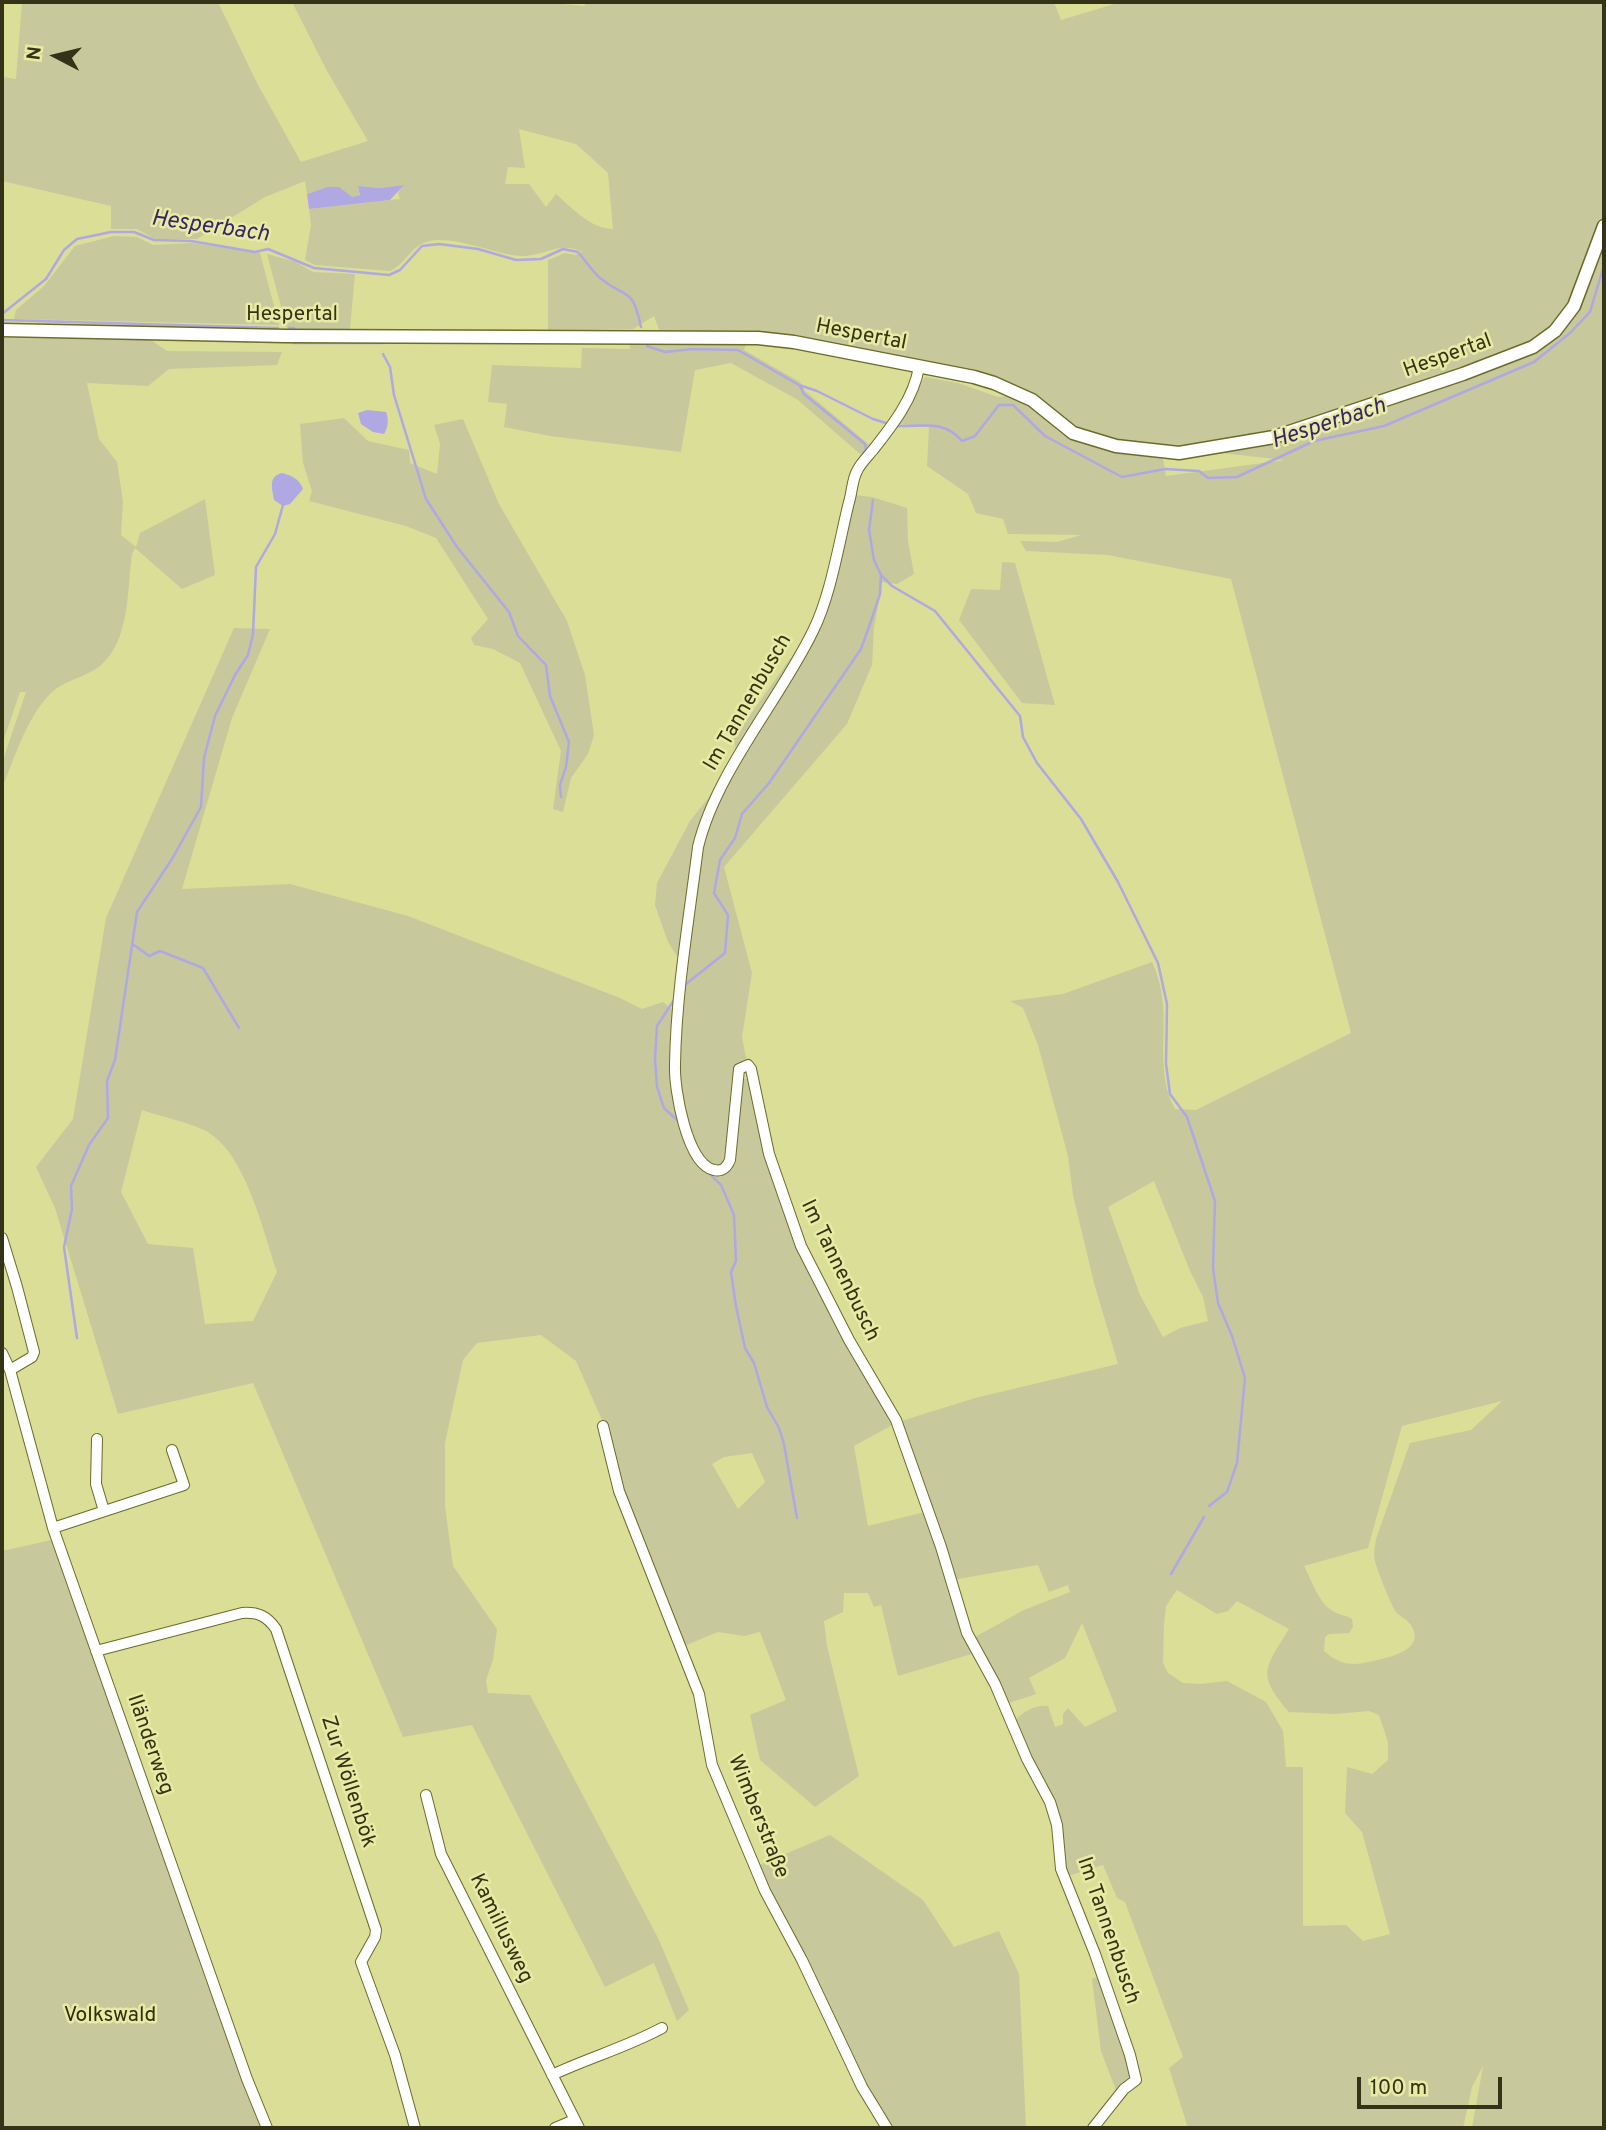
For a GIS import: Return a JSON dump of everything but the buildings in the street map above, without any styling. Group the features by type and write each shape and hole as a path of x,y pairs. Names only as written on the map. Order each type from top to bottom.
{"main road":[{"name":"Hespertal","path":"2,330 298,336 758,338 794,342 974,377 1031,400 1073,433 1116,446 1179,453 1274,437 1463,374 1533,347 1555,331 1574,306 1604,226"}],"street":[{"name":"Im Tannenbusch","path":"919,367 909,397 893,424 857,471 825,597 813,631 731,770 710,809 702,831 696,861 677,1030 676,1084 688,1136 697,1158 712,1170 720,1170 727,1167 730,1160 739,1069 748,1065 751,1069 769,1154 801,1246 849,1340 896,1420 941,1547 967,1633 995,1684 1027,1759 1049,1802 1058,1825 1061,1870 1095,1954 1136,2080 1124,2088 1093,2128"},
{"path":"2,1238 34,1352 32,1357 10,1370"},
{"name":"Iländerweg","path":"2,1353 10,1370 53,1528 242,2066 267,2128"},
{"name":"Wimberstraße","path":"603,1426 619,1491 696,1684 712,1765 765,1891 802,1960 862,2087 887,2128"},
{"path":"97,1439 96,1484 104,1511"},
{"path":"53,1528 184,1485 172,1450"},
{"name":"Zur Wöllenbök","path":"96,1651 242,1613 261,1614 269,1619 276,1629 376,1930 361,1962 395,2054 415,2128"},
{"name":"Kamillusweg","path":"426,1795 441,1854 577,2124"},
{"path":"551,2075 662,2028"},
{"path":"555,2128 577,2124"}],"green space":[{"path":"22,2 218,2 257,83 301,162 368,141 327,71 292,2 541,2 585,6 584,2 1054,2 1061,20 1121,2 1604,2 1604,2128 1472,2128 1483,2066 1472,2087 1463,2128 1188,2128 1169,2068 1183,2057 1125,1902 1117,1898 1103,1865 1068,1876 1058,1815 1046,1782 1029,1754 1016,1719 1035,1707 1048,1706 1055,1727 1063,1724 1063,1714 1068,1708 1085,1727 1117,1711 1082,1623 1065,1658 1029,1678 1036,1694 1009,1703 975,1637 1024,1610 1070,1592 1068,1585 1049,1592 1038,1565 952,1580 975,1653 898,1676 881,1605 874,1607 868,1593 844,1593 843,1612 824,1621 827,1646 859,1776 815,1807 760,1760 750,1715 786,1700 760,1632 744,1636 718,1632 684,1646 624,1491 602,1420 576,1361 541,1335 477,1343 463,1360 445,1443 445,1506 453,1566 497,1629 493,1660 486,1680 488,1693 530,1695 658,1938 689,2010 677,2021 654,1963 605,1987 472,1725 403,1737 253,1383 118,1414 55,1208 36,1167 73,1119 106,918 234,628 270,629 232,718 182,889 290,884 408,916 642,1009 663,1002 677,1013 673,1055 695,1159 728,1170 739,1079 747,1079 781,1205 799,1251 895,1423 975,1398 1118,1364 1094,1283 1073,1195 1068,1156 1038,1045 1023,1008 1010,1001 1063,994 1152,962 1162,999 1166,1084 1175,1109 1196,1110 1351,1033 1231,579 1108,555 1026,551 1020,541 1057,542 1081,535 1008,534 1003,519 976,513 968,494 927,466 929,427 897,424 925,377 958,383 998,397 1009,396 1030,407 1059,432 1080,443 1115,452 1163,459 1166,476 1285,460 1120,442 1067,424 1024,390 998,378 801,337 751,330 660,332 654,316 633,329 548,330 548,260 565,253 575,255 582,252 574,249 559,248 520,256 457,242 433,240 418,246 390,271 315,265 305,260 311,225 309,209 400,199 398,193 403,185 379,188 358,186 360,195 352,197 327,187 307,194 305,181 265,197 197,239 155,239 137,229 111,229 111,206 2,181 2,77 16,79","holes":["519,129 576,144 608,173 613,229 590,222 556,194 546,207 529,184 505,184 508,167 525,168","142,1110 204,1130 218,1140 231,1155 251,1193 277,1272 253,1321 205,1324 193,1248 148,1244 121,1192","1154,1181 1203,1297 1208,1321 1180,1328 1163,1337 1140,1295 1108,1207","1502,1401 1471,1430 1410,1443 1376,1539 1374,1556 1394,1608 1409,1622 1415,1636 1413,1643 1400,1653 1352,1664 1338,1660 1324,1651 1325,1637 1329,1634 1349,1633 1353,1627 1352,1619 1326,1606 1304,1566 1368,1548 1402,1426","894,1424 925,1512 868,1526 854,1446","752,1453 765,1482 738,1509 712,1464 724,1457","1177,1590 1217,1614 1228,1611 1237,1601 1289,1629 1274,1653 1268,1671 1272,1688 1289,1712 1335,1714 1369,1711 1379,1715 1388,1742 1388,1760 1372,1774 1347,1767 1345,1813 1362,1832 1390,1934 1363,1941 1346,1925 1303,1926 1303,1767 1286,1767 1283,1731 1266,1702 1227,1681 1183,1683 1168,1673 1163,1663 1166,1606"]},
{"path":"114,236 137,237 153,245 192,243 260,253 279,325 14,319 16,310 44,286 75,246"},
{"path":"267,254 296,262 313,272 355,274 350,329 287,329"},
{"path":"2,338 151,340 167,351 282,352 277,365 169,369 148,386 87,383 99,439 117,462 123,501 121,535 136,547 140,533 205,499 215,575 182,589 135,548 122,629 110,656 100,666 57,688 43,702 22,737 2,788 2,763 26,692 20,692 2,745"},
{"path":"629,341 746,344 744,350 800,382 805,391 872,447 860,454 798,400 731,363 695,370 681,452 550,436 504,427 507,404 488,402 492,365 581,368 582,348 630,349"},
{"path":"344,418 368,441 409,450 410,463 437,474 440,444 434,425 463,419 499,504 567,621 585,675 594,735 588,754 571,778 563,812 553,809 561,751 520,663 493,649 474,645 471,638 488,619 436,538 406,526 309,501 312,491 303,463 300,424"},
{"path":"855,495 872,497 907,508 908,541 914,574 897,584 882,582 874,628 872,665 847,724 724,867 752,973 742,1037 746,1058 738,1067 728,1160 720,1168 711,1165 689,1134 678,1084 680,961 668,942 655,905 657,883 690,821 722,781 736,753 734,738 789,660 820,630"},
{"path":"1002,562 1015,563 1055,705 1022,703 959,620 971,589 1000,590"},
{"name":"Volkswald","path":"56,1539 266,2128 2,2128 2,1551"},
{"path":"830,1835 923,1900 954,1947 999,1931 1019,1974 1026,2128 890,2128 864,2085 757,1866"},
{"path":"1101,1975 1134,2079 1117,2093 1101,2051 1092,1979"}],"shaded area":[{"path":"404,185 390,200 309,209 307,194 327,187 339,187 352,197 360,195 358,186 379,188"},
{"path":"367,410 386,412 388,423 384,434 373,432 361,424 358,413"},
{"path":"282,473 295,478 303,489 290,504 283,506 274,500 272,487 275,477"}],"waterway":[{"name":"Hesperbach","path":"2,314 46,279 64,250 77,239 111,232 134,232 154,240 191,241 255,252 268,249 314,268 389,275 400,270 422,246 439,244 478,249 516,260 541,259 563,249 578,252 600,278 627,295 635,305 641,327"},
{"name":"Hesperbach","path":"896,426 940,427 955,434 962,441 975,436 999,405 1013,405 1045,436 1122,477 1165,469 1199,471 1208,478 1237,477 1314,441 1384,426 1534,362 1570,333 1590,312 1604,265"},
{"path":"2,320 278,328"},
{"path":"289,328 294,328"},
{"path":"294,343 382,343"},
{"name":"Hesperbach","path":"647,346 665,352 692,349 738,350 799,385 889,424"},
{"path":"383,354 390,367 394,395 426,499 457,547 509,612 518,636 546,665 550,696 569,742 566,767 560,785 561,797"},
{"path":"800,386 804,394 865,444 866,450 861,457"},
{"path":"686,984 725,953 728,915 714,893 720,860 735,838 742,814 769,783 861,649 880,594 881,575 874,560 869,530 873,500"},
{"path":"77,1338 64,1247 72,1209 71,1186 89,1145 108,1118 107,1081 115,1060 137,912 172,859 201,807 204,758 215,716 248,655 253,634 256,567 275,534 283,505"},
{"path":"881,575 892,586 935,611 1020,716 1023,737 1037,763 1081,819 1118,882 1158,963 1167,1004 1166,1064 1170,1094 1187,1117 1215,1201 1213,1268 1218,1303 1245,1378 1237,1463 1227,1492 1209,1506"},
{"path":"134,945 149,956 160,951 203,968 239,1028"},
{"path":"674,1000 657,1026 655,1059 657,1087 664,1108 678,1121"},
{"path":"707,1171 721,1185 734,1215 736,1261 731,1272 736,1306 745,1348 754,1363 767,1407 779,1428 784,1444 797,1518"},
{"path":"1171,1574 1204,1517"}]}
